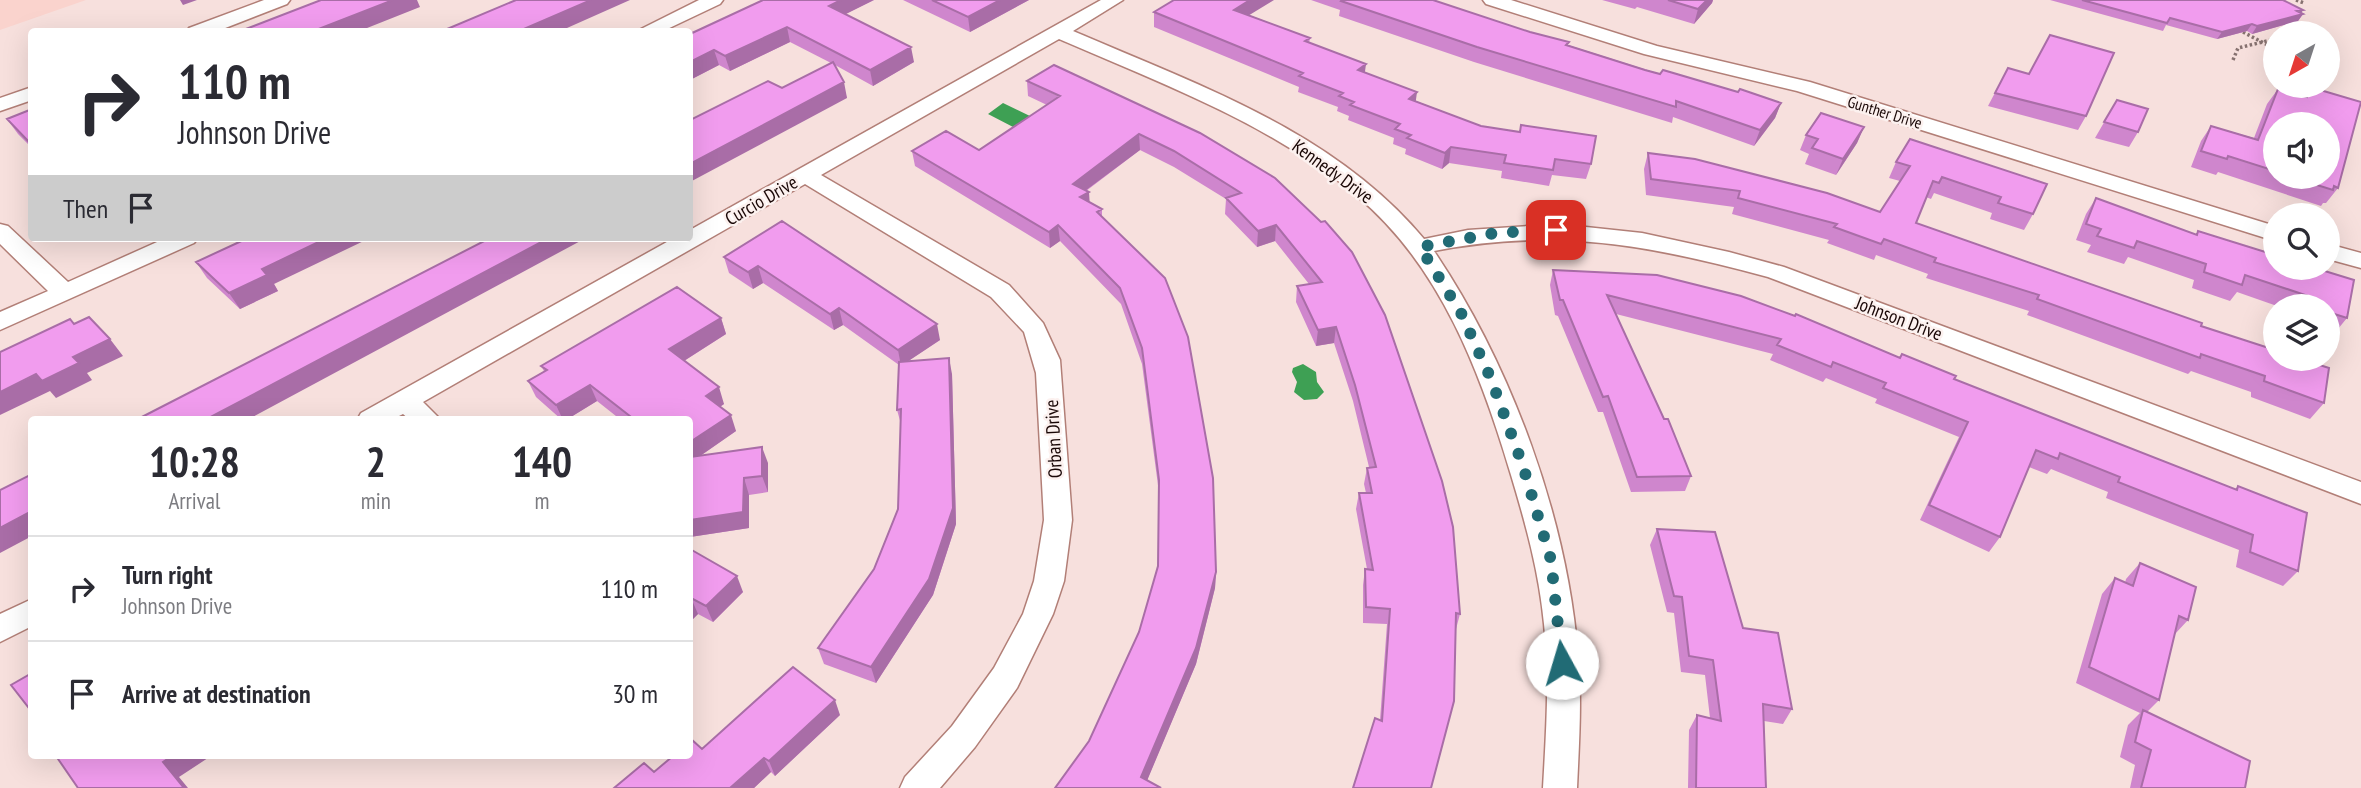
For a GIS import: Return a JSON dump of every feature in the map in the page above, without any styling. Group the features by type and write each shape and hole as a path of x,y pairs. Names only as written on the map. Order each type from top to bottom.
{"street":[{"path":"207,28 281,0"},
{"path":"653,28 714,0"},
{"name":"Curcio Drive","path":"693,238 1114,0"},
{"name":"Gunther Drive","path":"1492,0 1651,50 1803,86 2263,230"},
{"name":"Kennedy Drive","path":"1059,32 1267,125 1320,158 1368,194 1420,247 1461,313 1491,379 1523,466 1551,560 1565,689 1560,788"},
{"path":"0,105 28,94"},
{"name":"Orban Drive","path":"805,175 1000,290 1024,313 1039,337 1050,374 1058,518 1056,547 1048,586 1032,625 989,704 958,747 917,788"},
{"name":"Johnson Drive","path":"1420,247 1495,233 1556,230 1638,237 1679,246 1776,272 2361,493"},
{"path":"0,231 65,293"},
{"path":"0,322 177,242"},
{"name":"Curcio Drive","path":"377,416 686,242"},
{"path":"2340,255 2361,261"},
{"path":"405,401 423,416"},
{"path":"0,629 28,613"}],"path":[{"path":"2296,0 2304,3"},
{"path":"2243,33 2261,42"},
{"path":"2233,60 2238,48 2261,42"}],"shaded area":[{"path":"0,0 86,0 0,30"},
{"path":"1003,103 1032,117 1015,128 988,114"},
{"path":"1303,364 1316,372 1317,382 1324,392 1317,399 1304,400 1294,392 1297,382 1293,368"}],"building":[{"path":"321,0 393,0 321,28 248,28"},
{"path":"516,0 591,0 526,28 450,28"},
{"path":"763,0 841,0 829,6 911,47 870,70 787,27 725,56 714,50 693,60 693,33"},
{"path":"932,0 1000,0 968,17"},
{"path":"1174,0 1250,0 1234,10 1310,38 1305,41 1366,64 1358,70 1417,92 1409,99 1481,126 1520,132 1521,125 1596,136 1591,164 1555,159 1553,170 1504,163 1506,155 1451,147 1445,153 1407,138 1411,135 1395,129 1400,124 1350,105 1354,102 1339,96 1343,93 1299,76 1303,73 1154,12"},
{"path":"1342,0 1433,0 1569,42 1566,45 1645,70 1660,74 1663,70 1738,92 1740,89 1781,103 1760,130 1676,101 1676,107 1477,47"},
{"path":"1668,0 1707,0 1698,9"},
{"path":"2082,0 2283,0 2303,10 2297,11 2303,14 2222,32 2170,18 2167,23"},
{"path":"2050,35 2114,53 2086,116 1995,93 2008,68 2029,74"},
{"path":"833,62 844,82 693,162 693,118 768,81 782,88"},
{"path":"1054,65 1200,133 1275,178 1321,222 1325,221 1352,252 1385,315 1442,481 1453,527 1460,614 1456,613 1454,701 1431,788 1353,788 1375,718 1382,721 1390,609 1366,607 1365,569 1373,570 1359,493 1372,493 1367,468 1376,467 1355,385 1336,327 1318,330 1297,286 1322,282 1276,225 1258,231 1226,198 1241,193 1174,151 1139,134 1073,184 1089,192 1080,197 1102,209 1097,212 1165,278 1188,337 1213,478 1216,572 1196,648 1141,777 1161,788 1055,788 1089,741 1139,632 1158,566 1159,480 1142,348 1120,288 1058,225 1049,232 912,151 946,131 979,150 1060,96 1027,81"},
{"path":"2340,96 2361,102 2340,181 2340,112 2269,112 2274,98 2340,98"},
{"path":"2117,100 2148,109 2138,132 2104,122"},
{"path":"28,111 28,141 7,119"},
{"path":"1821,113 1864,127 1843,159 1812,148 1818,139 1806,135"},
{"path":"2211,126 2258,140 2263,127 2263,167 2201,151"},
{"path":"1910,139 2047,184 2033,214 1998,203 2001,197 1942,177 1939,183 1933,181 1916,223 2263,346 2263,371 2329,371 2324,403 2264,381 2265,376 2201,354 2200,358 2037,299 2039,295 1934,262 1936,258 1884,239 1881,244 1834,227 1837,224 1738,198 1740,191 1651,179 1648,153 1695,159 1827,193 1880,212 1910,166 1896,162"},
{"path":"2096,198 2197,235 2198,231 2263,251 2263,280 2340,280 2340,276 2354,280 2347,318 2340,316 2340,294 2302,294 2245,275 2242,285 2204,272 2206,264 2137,241 2134,248 2097,236 2101,229 2086,224"},
{"path":"782,221 937,324 898,350 839,308 830,314 758,266 748,272 724,257"},
{"path":"239,242 319,242 262,269 267,275 229,293 196,262"},
{"path":"482,242 541,242 213,416 144,416"},
{"path":"1553,270 1657,275 1741,296 1795,316 1796,314 1900,358 1902,354 1956,376 1954,379 2237,490 2238,486 2307,513 2298,571 2250,552 2253,535 2118,482 2120,477 2060,453 2058,459 2036,450 2000,537 1929,505 1968,422 1883,388 1886,383 1833,362 1831,367 1777,345 1781,339 1607,295 1664,419 1668,419 1691,476 1637,477 1608,396 1603,397 1563,300 1560,300"},
{"path":"677,287 721,318 669,349 719,387 706,396 731,415 693,440 693,416 630,416 590,385 556,405 528,381 547,370 541,366"},
{"path":"89,317 110,339 73,357 79,363 42,381 36,374 0,392 0,352 70,319 74,324"},
{"path":"949,358 953,508 929,579 871,667 818,648 874,569 898,509 901,409 897,410 899,362"},
{"path":"762,447 762,476 744,478 743,512 693,520 693,457"},
{"path":"28,476 28,513 0,528 0,490"},
{"path":"1657,529 1715,532 1743,628 1778,633 1792,709 1763,704 1766,788 1696,788 1697,715 1721,721 1713,660 1689,656 1682,597 1674,596"},
{"path":"693,551 737,576 706,606 693,599"},
{"path":"2140,563 2196,587 2188,620 2179,616 2159,700 2089,667 2115,578 2133,586"},
{"path":"793,667 835,700 769,761 764,758 730,788 614,788 644,763 654,772 669,759 693,759 693,741 702,749"},
{"path":"28,675 28,707 11,685"},
{"path":"2143,710 2250,761 2245,788 2141,788 2151,750 2135,742"},
{"path":"58,759 168,759 163,762 184,788 78,788"}],"route":[{"path":"1556,230 1495,233 1420,247 1461,313 1491,379 1523,466 1551,560 1562,663"}]}
